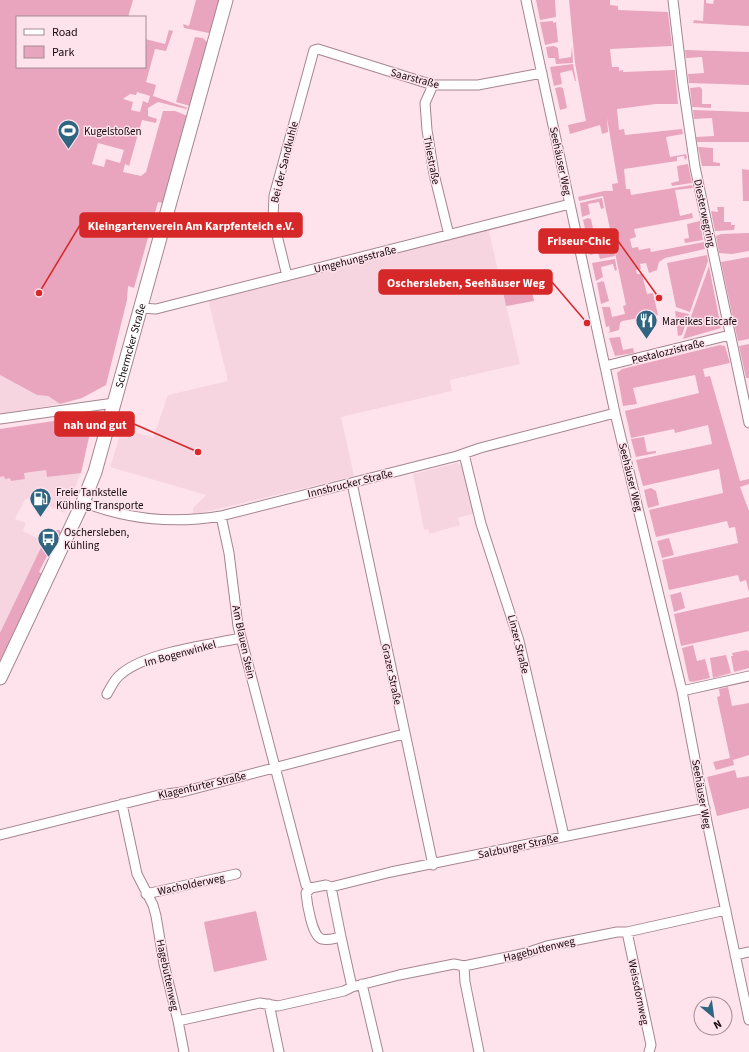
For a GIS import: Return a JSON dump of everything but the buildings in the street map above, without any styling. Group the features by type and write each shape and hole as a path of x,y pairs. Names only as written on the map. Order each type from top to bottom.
{"main road":[{"name":"Schermcker Straße","path":"0,678 83,502 99,458 226,0"}],"street":[{"name":"Seehäuser Weg","path":"526,0 615,413 660,594 682,691 749,1020"},
{"name":"Diesterwegring","path":"673,0 691,144 749,423"},
{"name":"Saarstraße","path":"314,50 318,49 433,85 478,85 542,73"},
{"name":"Bei der Sandkuhle","path":"287,276 273,219 274,196 314,50"},
{"name":"Thiestraße","path":"433,85 425,103 427,130 434,174 449,235"},
{"name":"Umgehungsstraße","path":"141,308 156,309 570,204"},
{"name":"Pestalozzistraße","path":"605,366 730,335"},
{"path":"0,418 114,403"},
{"name":"Innsbrucker Straße","path":"83,502 109,512 144,518 196,520 221,516 464,454 480,448 615,413"},
{"name":"Linzer Straße","path":"464,454 481,524 519,641 564,836"},
{"name":"Grazer Straße","path":"352,483 404,734 433,864"},
{"name":"Am Blauen Stein","path":"221,516 229,553 241,638 274,766"},
{"name":"Im Bogenwinkel","path":"107,694 120,674 143,662 184,650 241,638"},
{"path":"682,691 749,676"},
{"name":"Klagenfurter Straße","path":"0,835 160,795 182,792 274,766 404,734"},
{"path":"274,766 304,880 306,885 311,888 306,893 316,935 321,939 341,937"},
{"name":"Hagebuttenweg","path":"122,804 137,874 156,916 164,964 178,1021 260,1003 278,1006 344,991 362,984 454,964 464,966 526,953 547,946 617,932 627,932 726,910"},
{"name":"Salzburger Straße","path":"311,888 326,885 331,887 391,872 705,808"},
{"name":"Wacholderweg","path":"146,894 236,874"},
{"path":"331,887 352,987"},
{"name":"Weissdornweg","path":"627,932 651,1045 650,1052"},
{"path":"735,955 749,952"},
{"path":"464,966 465,982 479,1052"},
{"path":"362,984 378,1052"},
{"path":"269,1004 279,1052"},
{"path":"178,1021 184,1052"}],"shaded area":[{"path":"488,228 520,364 450,380 452,391 341,417 354,476 193,515 193,508 206,495 110,467 122,428 153,438 168,395 228,381 208,299"},
{"path":"0,375 37,395 48,396 60,404 0,414"},
{"path":"0,448 84,460 81,473 64,513 47,505 48,497 31,497 25,500 15,519 26,523 23,531 44,541 0,652"},
{"path":"457,463 464,467 475,513 458,518 460,525 429,534 428,529 424,530 413,474"}],"green space":[{"path":"0,0 133,0 128,16 16,16 16,68 146,68 146,39 165,44 169,30 173,31 166,51 155,49 146,82 156,85 153,96 188,108 186,109 158,102 148,108 148,116 157,119 156,123 142,120 129,166 125,164 123,172 141,176 146,172 163,111 175,111 188,116 164,203 158,202 134,288 128,286 127,300 106,385 82,398 60,404 48,396 37,395 0,375","holes":["137,92 150,96 148,103 143,101 140,112 131,110 133,102 123,99 130,94 136,95","98,143 124,150 120,163 106,159 104,167 92,164"]},
{"path":"196,0 221,0 212,32 209,33 184,28 183,24 189,26"},
{"path":"536,0 555,0 556,17 540,20"},
{"path":"569,0 610,0 610,5 618,6 618,10 668,12 672,46 610,49 612,67 619,67 619,71 675,70 678,104 656,104 617,109 619,130 624,129 625,135 682,129 683,134 666,137 670,157 686,154 687,158 685,160 684,156 677,157 677,161 624,169 626,189 630,189 631,195 692,185 693,188 675,190 680,216 692,213 693,218 634,229 636,237 630,239 632,248 638,247 639,250 650,248 651,252 704,242 705,249 665,258 659,262 657,270 649,273 646,263 640,264 641,269 636,270 637,274 642,274 647,294 653,293 658,315 622,321 620,323 619,330 608,333 610,331 609,326 606,327 602,307 610,307 612,317 625,314 623,306 626,305 603,196 579,201 578,197 604,191 613,191 612,184 618,183 607,118 608,132 602,134 600,125 570,134 568,125 586,121 575,63"},
{"path":"704,0 706,0 706,3 713,4 714,0 749,0 749,26 693,23 694,20 703,21"},
{"path":"553,21 553,23 556,22 558,42 545,45 540,22"},
{"path":"195,37 203,38 208,43 190,106 176,102"},
{"path":"554,46 558,48 559,59 571,57 572,46 573,63 556,64 555,58 548,58 546,47"},
{"path":"685,50 749,52 749,85 689,83 688,74 704,73 702,57 686,58"},
{"path":"573,64 576,81 572,70 560,73 562,84 554,86 550,67"},
{"path":"700,87 702,89 702,104 711,104 711,108 692,107 690,88"},
{"path":"555,88 563,88 567,108 560,110"},
{"path":"693,110 749,112 749,142 697,142 696,137 714,136 712,118 694,119"},
{"path":"698,147 713,148 713,162 720,163 720,166 702,166"},
{"path":"688,164 692,183 672,186 671,183 679,181 677,166"},
{"path":"742,169 749,170 749,201 743,201"},
{"path":"602,198 604,208 601,209 599,202 588,204 590,214 582,217 580,203"},
{"path":"717,207 724,207 724,222 731,222 731,225 735,225 734,230 715,231 711,211 718,212"},
{"path":"588,218 591,219 595,238 588,241 583,220"},
{"path":"700,221 703,240 685,243 684,239 689,238 687,224"},
{"path":"749,233 749,251 732,254 719,253 716,236 721,234"},
{"path":"596,242 599,253 610,251 609,243 612,242 615,256 600,259 598,253 590,255 588,243"},
{"path":"707,255 708,261 690,312 676,307 667,263"},
{"path":"749,257 749,339 738,341 721,262"},
{"path":"615,259 617,270 615,271 613,264 601,267 603,277 596,281 592,263"},
{"path":"709,266 721,328 683,339"},
{"path":"537,270 541,290 532,292 534,301 506,306 501,282 504,281 504,277"},
{"path":"602,281 604,282 609,301 601,304 597,283"},
{"path":"675,311 689,314 682,335 678,336"},
{"path":"620,337 623,350 633,348 634,353 615,356 609,338"},
{"path":"749,344 749,378 746,378 739,346"},
{"path":"720,345 725,346 730,363 703,369 705,377 710,376 740,481 749,479 749,484 740,487 749,511 749,592 746,580 740,582 738,575 669,590 662,560 738,543 735,527 729,528 727,521 656,537 649,510 723,493 719,469 643,486 636,460 712,444 708,425 675,433 674,429 631,438 625,411 699,393 695,375 633,388 637,404 623,406 617,373 622,369"},
{"path":"94,415 81,473 47,477 46,470 24,473 25,479 11,481 10,478 5,479 4,476 0,477 0,429"},
{"path":"644,437 647,452 656,451 656,453 636,457 631,439"},
{"path":"651,488 656,491 659,505 648,508 644,490"},
{"path":"56,530 60,530 61,535 55,552 50,550 39,572 44,575 0,665 0,633 48,533 54,535"},
{"path":"669,538 674,555 662,558 657,541"},
{"path":"681,592 685,608 674,612 670,595"},
{"path":"749,597 749,631 681,646 674,614"},
{"path":"693,645 697,661 705,659 710,678 692,682 689,681 682,648"},
{"path":"747,650 749,652 749,668 734,672 731,656 733,656 732,653"},
{"path":"726,655 731,673 713,678 710,658"},
{"path":"728,687 732,706 749,703 749,755 733,760 734,765 716,770 713,762 730,758 717,697 720,696 719,689"},
{"path":"735,770 737,778 749,776 749,808 717,816 707,777"},
{"path":"256,911 267,960 214,972 204,922"}],"place":[{"name":"Kugelstoßen","path":"69,150"},
{"name":"Kleingartenverein Am Karpfenteich e.V.","path":"39,293"},
{"name":"Friseur-Chic","path":"659,298"},
{"name":"Oschersleben, Seehäuser Weg","path":"587,323"},
{"name":"Mareikes Eiscafe","path":"647,340"},
{"name":"nah und gut","path":"198,452"},
{"name":"Freie Tankstelle Kühling Transporte","path":"40,518"},
{"name":"Oschersleben, Kühling","path":"48,558"}]}
